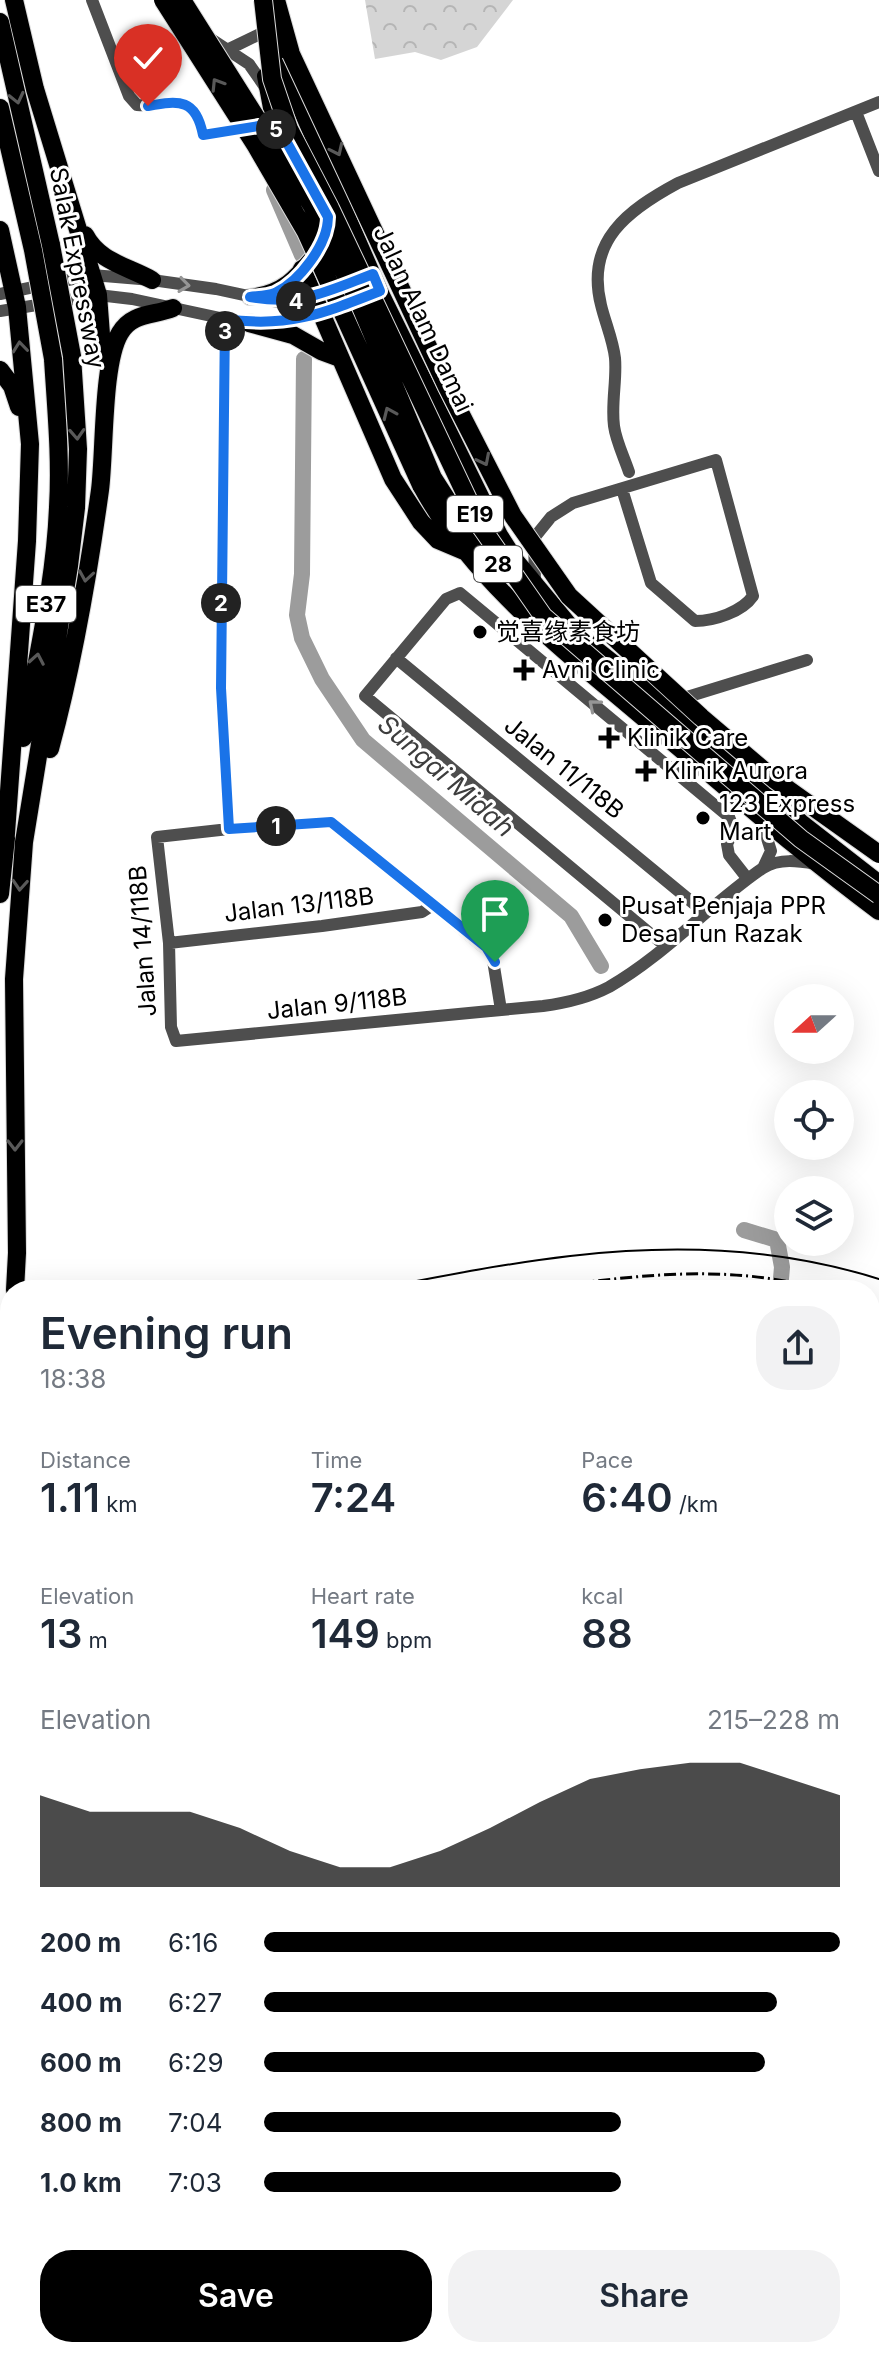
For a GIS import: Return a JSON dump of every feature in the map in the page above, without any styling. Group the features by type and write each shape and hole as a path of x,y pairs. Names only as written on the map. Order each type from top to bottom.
{"highway":[{"path":"14,0 35,89 98,295 107,399"},
{"name":"28","path":"163,0 256,146 306,232 427,481 488,553 579,636 669,708 801,823 879,884"},
{"name":"28","path":"181,0 312,206 361,307 439,515 465,552 532,622 816,864 879,911"},
{"name":"E19","path":"260,0 272,79 289,129 330,208 481,527 543,616 801,839 879,895"},
{"name":"E19","path":"276,0 291,54 447,387 513,516 569,596 775,780 879,854"},
{"name":"Salak Expressway","path":"0,22 51,245 72,356 78,449 76,508 69,566 24,842 14,979 15,1280"},
{"name":"Salak Expressway","path":"0,108 33,250 53,359 59,451 53,564 5,847 0,894"},
{"path":"68,201 95,251 152,280"},
{"path":"0,230 30,444 26,552 5,847"},
{"path":"302,269 384,461 406,500 438,540 465,552"},
{"path":"24,842 77,637 100,489 113,349 122,328 146,314 173,308"},
{"path":"249,323 293,335 340,358"},
{"path":"0,370 12,386 30,444"}],"main road":[{"path":"250,297 272,294 286,286 323,244 328,231 328,217 271,108 260,34 260,0"},
{"name":"Jalan Alam Damai","path":"270,0 269,13 277,48 380,291 498,532 535,584 579,636"}],"street":[{"path":"92,0 129,96 137,105 184,103 194,110 203,135 259,126 280,130"},
{"path":"181,0 194,22 213,43 229,49 249,64 267,91"},
{"path":"229,49 260,34"},
{"path":"629,472 614,427 615,358 600,303 597,276 608,237 652,197 678,183 879,102"},
{"path":"259,126 271,108"},
{"path":"856,112 879,171"},
{"path":"8,301 92,275 152,280 277,302 315,297 373,274"},
{"path":"8,301 98,295 249,323 297,321 380,291"},
{"path":"225,319 221,675 229,829 331,822 492,954 501,1010"},
{"path":"535,584 532,565 534,538 560,509 573,503 716,460 753,596 747,605 714,618 695,621 651,583 622,489"},
{"path":"498,532 512,540 534,538"},
{"path":"664,945 365,696 446,599 460,593 729,817 734,830 727,844 729,855 747,878"},
{"name":"Jalan 11/118B","path":"396,658 704,912"},
{"path":"669,708 687,697 807,660"},
{"path":"760,815 771,851 763,868"},
{"name":"Jalan 14/118B","path":"176,1041 171,1027 169,943 157,837 229,829"},
{"path":"763,868 771,863 796,861 816,864"},
{"name":"Jalan 9/118B","path":"176,1041 543,1006 583,998 608,987 763,868"},
{"name":"Jalan 13/118B","path":"169,943 422,912 433,905"}],"green space":[{"path":"365,0 513,0 477,47 441,60 415,52 375,59"}],"waterway":[{"name":"Sungai Midah","path":"274,190 302,255"},
{"name":"Sungai Midah","path":"304,359 302,574 297,615 302,638 322,679 363,740 571,916 601,966"},
{"name":"Sungai Midah","path":"744,1230 777,1240 781,1280"}],"tram line":[{"path":"423,1280 562,1257 687,1249 751,1253 814,1262 879,1279"}],"railway":[{"path":"604,1280 677,1274 779,1280"}],"place":[{"name":"觉喜缘素食坊","path":"480,632"},
{"name":"Avni Clinic","path":"524,670"},
{"name":"Klinik Care","path":"609,738"},
{"name":"Klinik Aurora","path":"646,771"},
{"name":"123 Express Mart","path":"703,818"},
{"name":"Pusat Penjaja PPR Desa Tun Razak","path":"605,920"}],"route":[{"path":"148,106 171,101 184,103 194,110 203,135 259,126 280,130 328,217 328,231 323,244 286,286 272,294 250,297 277,302 295,301 315,297 373,274 380,291 297,321 249,323 225,319 221,688 229,829 331,822 486,947 495,962"}]}
